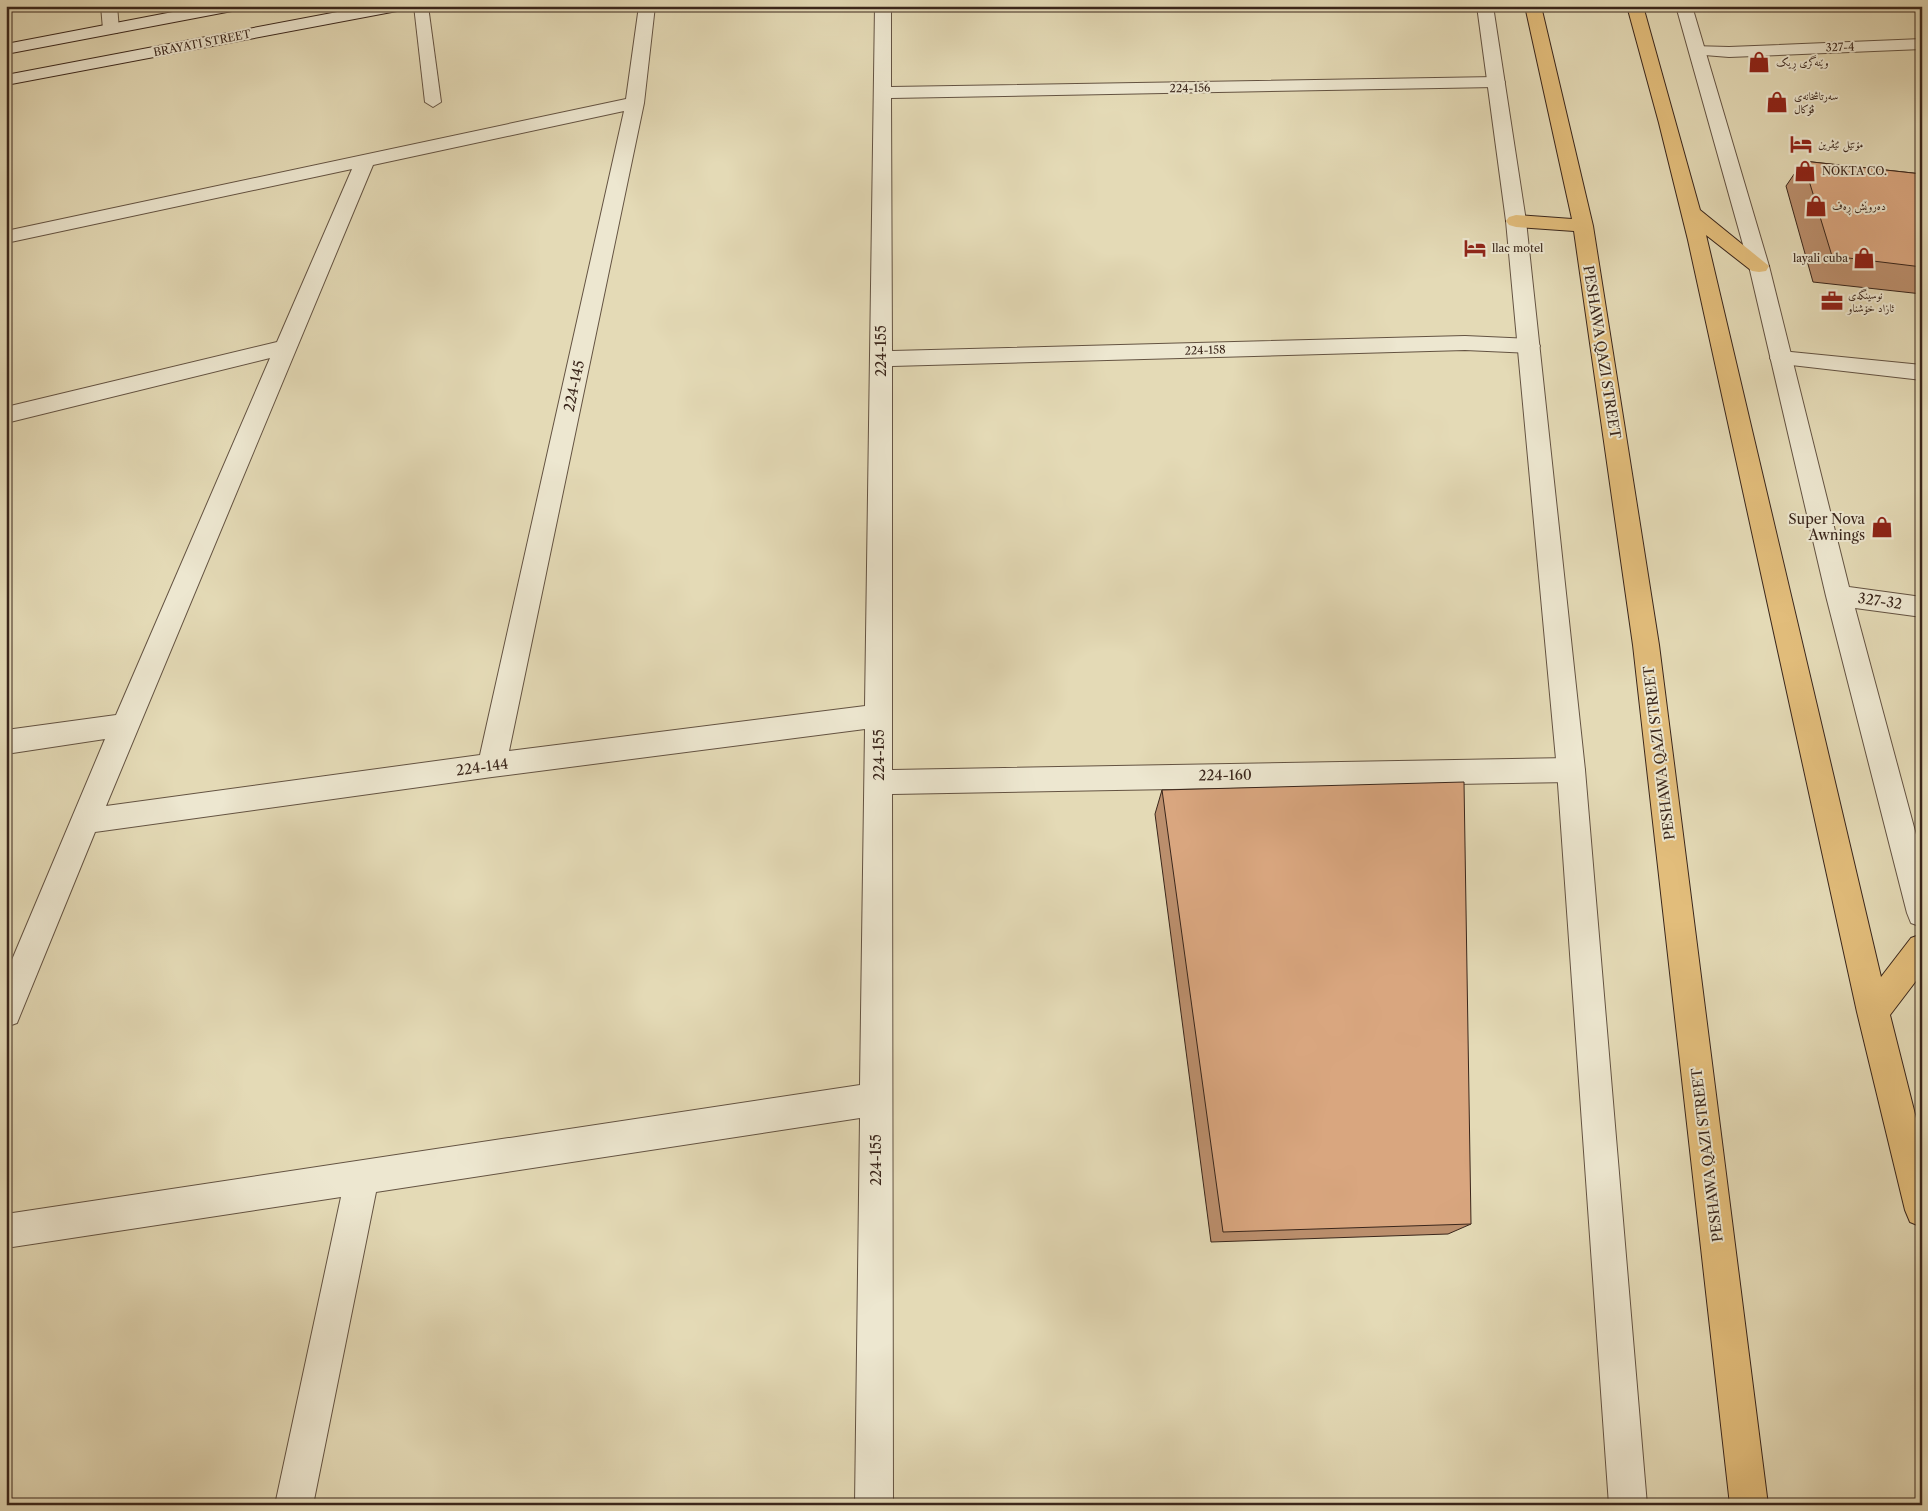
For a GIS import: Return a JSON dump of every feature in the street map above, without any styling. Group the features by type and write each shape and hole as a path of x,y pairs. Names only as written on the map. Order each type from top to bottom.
{"highway":[{"name":"PESHAWA QAZI STREET","path":"1533,6 1583,226 1646,644 1749,1505"},
{"path":"1635,6 1650,55 1691,213 1873,1012 1922,1210"},
{"path":"1691,213 1759,266"},
{"path":"1516,221 1583,226"},
{"path":"1873,1012 1922,948"}],"street":[{"path":"109,6 111,29"},
{"path":"6,48 232,6"},
{"name":"BRAYATI STREET","path":"6,80 338,12 397,6"},
{"name":"224-145","path":"492,765 635,103 647,6"},
{"name":"224-155","path":"874,1505 884,6"},
{"path":"1485,6 1516,221 1570,770 1628,1505"},
{"path":"1684,6 1759,266 1839,596 1922,913"},
{"name":"327-4","path":"1698,50 1729,52 1922,44"},
{"name":"224-156","path":"883,93 1496,82"},
{"path":"6,238 635,103"},
{"path":"6,1012 364,160"},
{"name":"224-158","path":"881,360 1465,343 1529,346"},
{"path":"6,416 286,347"},
{"path":"1780,358 1922,373"},
{"name":"327-32","path":"1839,596 1922,607"},
{"name":"224-144","path":"85,821 492,765 879,716"},
{"path":"6,742 125,725"},
{"name":"224-160","path":"878,782 1570,770"},
{"path":"6,1230 876,1099"},
{"path":"294,1505 362,1177"}],"lane":[{"path":"421,6 433,102"}],"building":[{"path":"1803,161 1922,174 1922,267 1832,256"},
{"path":"1464,782 1471,1224 1223,1232 1162,790"}],"place":[{"name":"وێنەگری ڕیک","path":"1759,62"},
{"name":"سەرتاشخانەی ڤۆکال","path":"1777,102"},
{"name":"مۆتێل ئێڤرین","path":"1801,144"},
{"name":"NOKTA CO.","path":"1805,171"},
{"name":"دەروێش ڕەف","path":"1816,206"},
{"name":"llac motel","path":"1475,248"},
{"name":"layali cuba","path":"1864,258"},
{"name":"نوسینگەی ئازاد خۆشناو","path":"1832,301"},
{"name":"Super Nova Awnings","path":"1882,527"}]}
